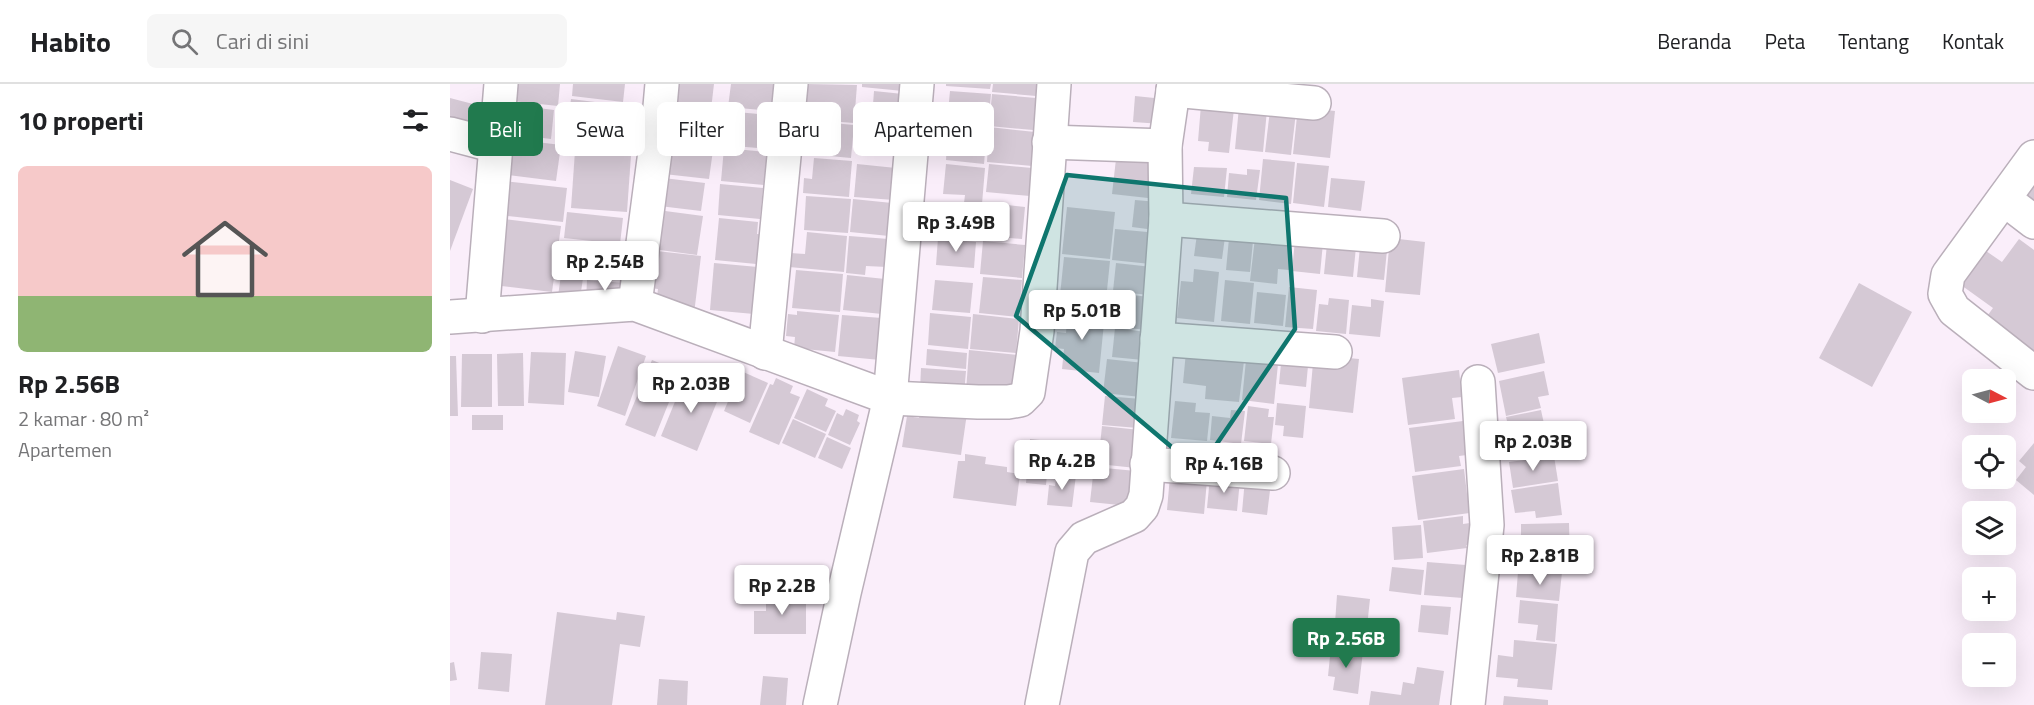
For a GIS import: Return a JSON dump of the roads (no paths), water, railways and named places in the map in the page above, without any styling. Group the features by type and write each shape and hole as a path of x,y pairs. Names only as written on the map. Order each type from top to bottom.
{"street":[{"path":"500,102 501,84"},
{"path":"635,304 662,84"},
{"path":"765,353 791,84"},
{"path":"820,705 890,398 917,84"},
{"path":"494,156 460,315 635,304 890,398 1008,402 1020,400 1028,392 1037,331 1054,84"},
{"path":"1042,705 1072,552 1084,538 1134,516 1142,507 1146,495 1166,219 1165,146 1173,87 1314,103"},
{"path":"450,134 468,139"},
{"path":"1049,142 1165,146"},
{"path":"2034,156 1948,275 1946,294 1954,310 2034,373"},
{"path":"2004,199 2034,222"},
{"path":"1166,219 1383,236"},
{"path":"1157,339 1335,352"},
{"path":"1468,705 1487,525 1478,382"},
{"path":"1147,464 1274,473"}]}
